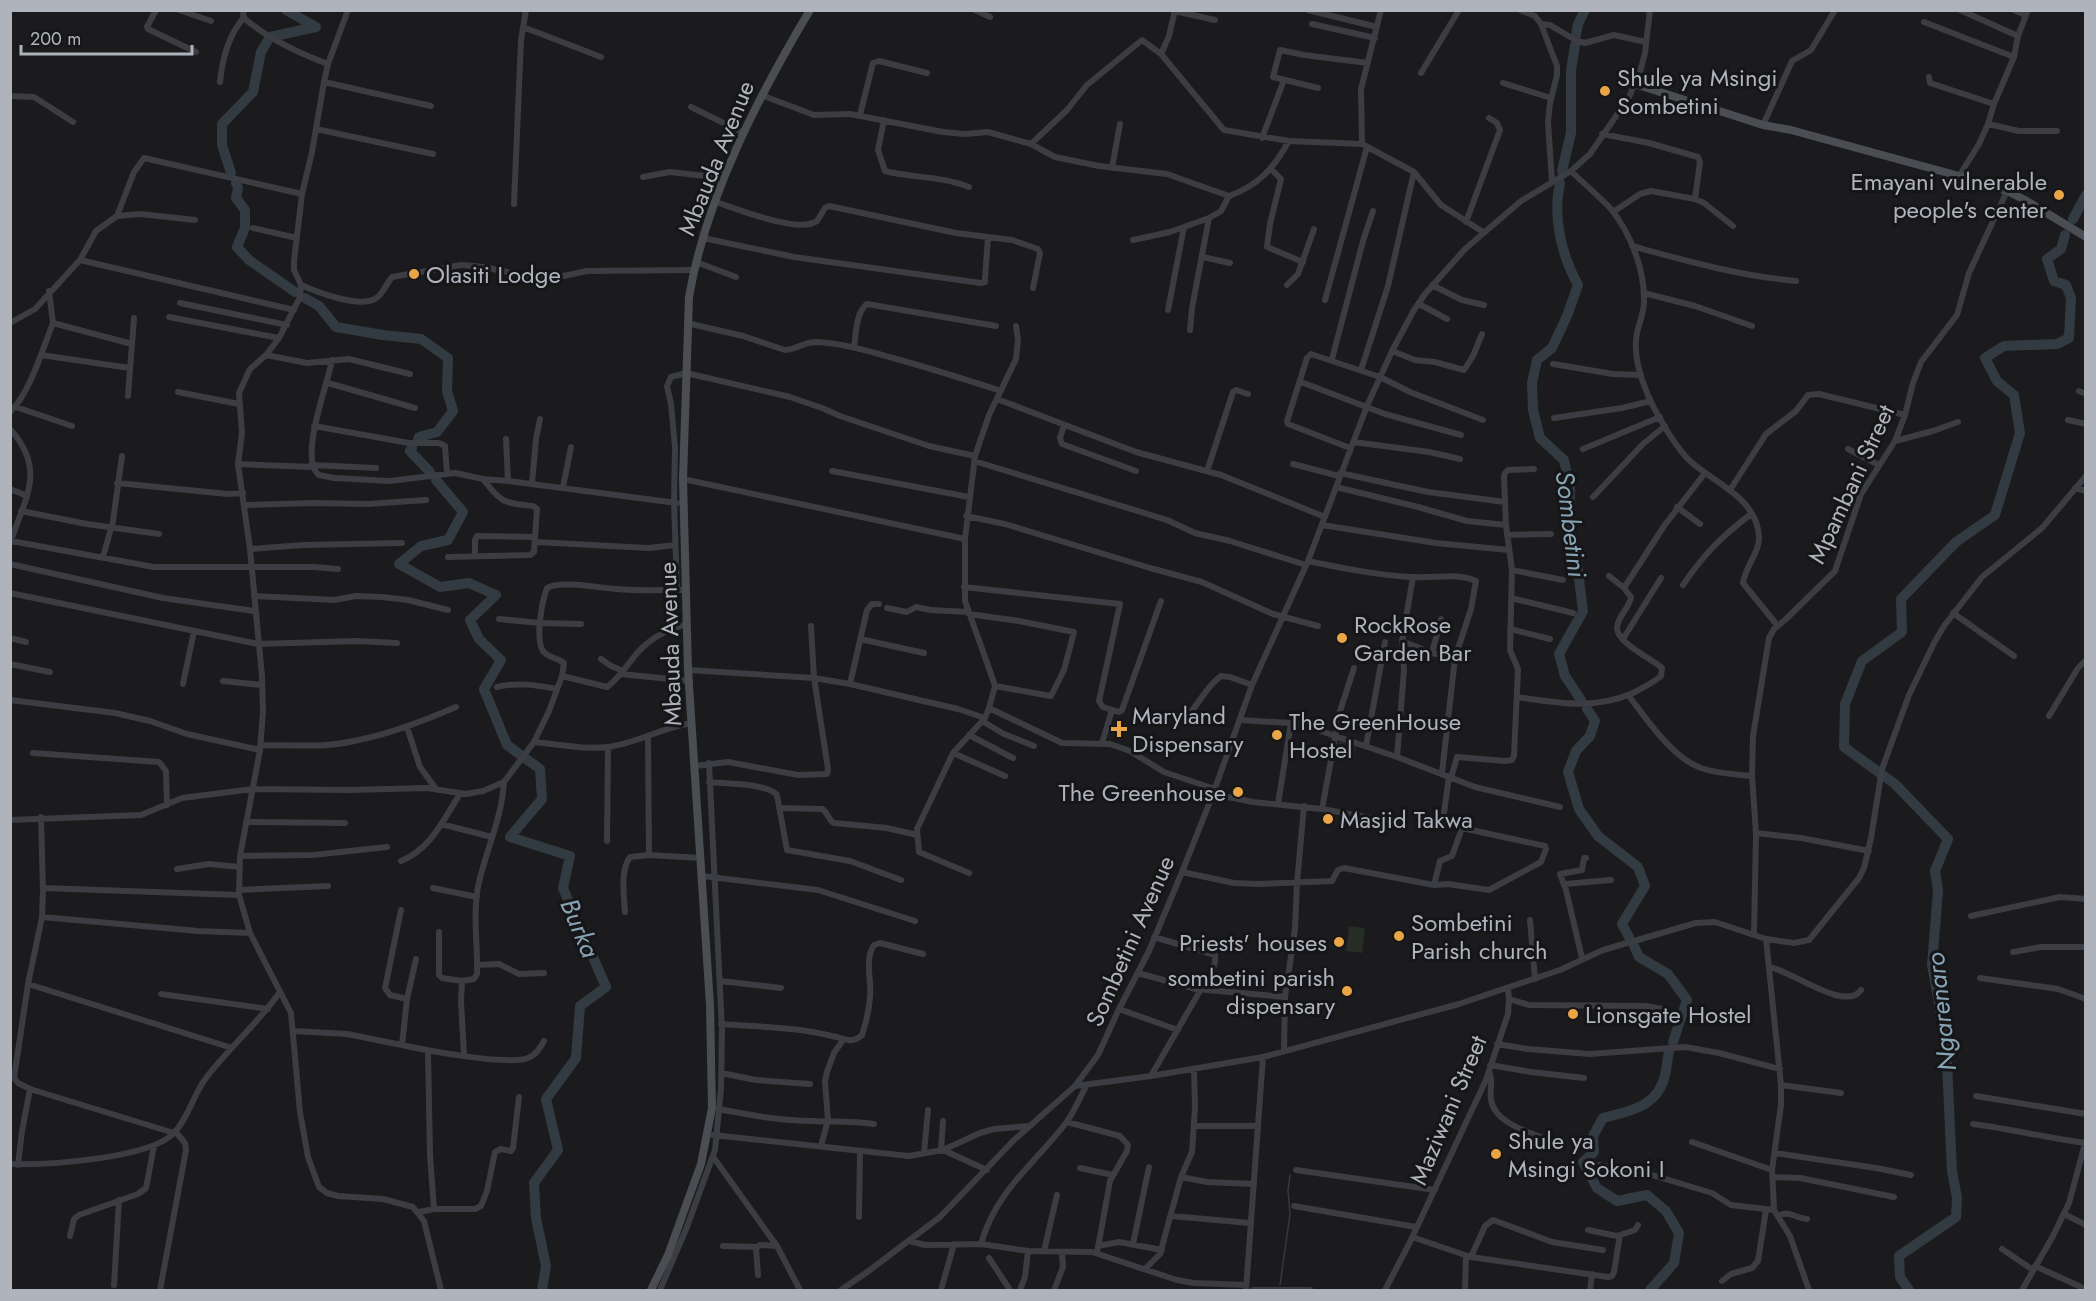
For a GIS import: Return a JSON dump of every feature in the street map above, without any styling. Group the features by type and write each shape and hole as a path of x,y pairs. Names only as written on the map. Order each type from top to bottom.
{"street":[{"path":"156,10 148,29 196,52"},
{"path":"179,10 211,21"},
{"path":"348,10 328,64 302,194 294,270 301,285 300,297 279,338 266,355 250,369 239,393 242,433 238,464 250,549 262,685 261,748 240,856 239,893 250,933 291,1013 300,1112 308,1157 319,1187 327,1193 338,1196 383,1199 405,1203 413,1207 418,1212 426,1231 441,1290"},
{"path":"514,204 523,27 526,10"},
{"name":"Mbauda Avenue","path":"651,1290 668,1255 712,1135 712,1060 706,925 688,670 687,624 681,590 687,323 695,266 728,171 761,95 810,10"},
{"path":"975,10 990,17"},
{"path":"1308,10 1377,27"},
{"path":"1324,300 1365,146 1360,97 1382,10"},
{"path":"1421,73 1459,10"},
{"path":"1520,10 1535,16 1541,24 1557,66 1547,133 1552,182"},
{"path":"1367,406 1392,351 1432,285 1483,232 1527,196 1571,171 1590,154 1629,97 1640,72 1650,10"},
{"path":"1763,124 1792,61 1811,50 1835,10"},
{"path":"1960,10 2018,36"},
{"path":"1959,176 1979,144 2014,57 2018,36 2027,13 2014,10"},
{"path":"1161,54 1169,36 1175,11 1215,21"},
{"path":"220,82 229,45 244,14 288,48 328,64"},
{"path":"1924,22 2014,57"},
{"path":"1312,24 1375,38"},
{"path":"1541,24 1550,25 1577,41 1585,43 1614,35 1646,42"},
{"path":"523,27 601,57"},
{"path":"1031,144 1067,110 1087,85 1138,41 1145,40 1161,54 1220,128 1228,132 1262,138 1365,146 1414,172 1441,205 1483,232"},
{"path":"1318,88 1275,78 1273,75 1278,54 1282,50 1368,63"},
{"path":"860,115 873,63 879,61 927,73"},
{"path":"1929,77 1930,83 1994,104"},
{"path":"1262,138 1284,80"},
{"path":"324,82 431,106"},
{"path":"1503,83 1551,98"},
{"path":"1635,84 1763,124 2007,191 2085,237"},
{"path":"761,95 814,115 850,114 955,133 988,132 1031,144 1055,157 1112,168 1167,174 1229,196"},
{"path":"10,96 37,98 73,122"},
{"path":"691,107 744,133"},
{"path":"1466,222 1500,130 1497,123 1490,118"},
{"path":"884,120 878,150 885,171 904,176 949,181 969,187"},
{"path":"1112,168 1120,124"},
{"path":"1988,124 2019,131 2058,131"},
{"path":"316,129 433,154"},
{"path":"1602,134 1648,143 1698,157 1700,162 1695,200"},
{"path":"1133,240 1184,227 1221,211 1229,196 1256,183 1270,169 1289,141"},
{"path":"117,216 134,172 144,158 302,194"},
{"path":"1270,169 1281,179 1271,218 1267,247 1303,261"},
{"path":"643,177 670,172 706,176 728,171"},
{"path":"1571,171 1613,212 1632,246 1641,270 1644,293 1644,305 1635,349 1641,375 1651,401 1683,453 1705,473 1740,498 1751,514 1759,536 1743,583 1777,626"},
{"path":"1361,370 1388,286 1414,172"},
{"path":"1613,212 1646,191 1656,191 1695,200 1716,211 1733,226"},
{"name":"Mpambani Street","path":"1754,934 1756,833 1752,776 1755,713 1769,638 1777,626 1833,574 1861,494 1896,441 1918,370 1957,315 1969,273 2007,191"},
{"path":"716,202 755,215 803,226 817,221 825,208 829,206 933,229 1023,243 1038,249 1040,253 1033,288"},
{"path":"1332,359 1373,211"},
{"path":"10,323 35,309 49,291 80,260 96,231 117,216 140,214 195,220"},
{"path":"1190,330 1209,218"},
{"path":"1168,310 1184,227"},
{"path":"253,228 297,238"},
{"path":"1287,285 1297,276 1314,229"},
{"path":"703,238 795,257 981,284 985,279 988,237"},
{"path":"1632,246 1708,267 1765,278 1796,280"},
{"path":"1203,257 1230,263"},
{"path":"80,260 294,310"},
{"path":"301,285 325,296 363,302 377,298 392,278 454,266 484,267 544,280 587,271 695,266 736,277"},
{"path":"1432,285 1462,300 1484,305"},
{"path":"49,291 53,322 41,355 13,410 72,426"},
{"path":"1644,293 1695,306 1752,326"},
{"path":"180,303 287,325"},
{"path":"854,347 860,314 867,304 996,326"},
{"path":"1419,304 1447,319"},
{"path":"169,316 279,338"},
{"path":"128,396 134,318"},
{"path":"53,322 132,344"},
{"path":"687,323 743,336 785,350 812,342 854,347 931,368 1001,391"},
{"path":"969,873 919,852 917,835 920,822 953,753 983,720 989,708 994,686 968,613 964,587 966,516 975,458 983,431 1016,359 1018,340 1016,326"},
{"path":"1392,351 1415,360 1435,362 1464,370 1482,334"},
{"path":"41,355 130,368"},
{"path":"266,355 307,363 349,359 410,374"},
{"path":"1460,459 1429,452 1352,445 1288,424 1287,421 1309,355 1332,359 1483,420"},
{"path":"332,360 328,383 314,426 312,466 315,472 323,477 390,481 455,473 483,479 532,483 684,504"},
{"path":"1552,364 1613,374 1641,375"},
{"path":"439,932 439,975 442,978 462,981 476,977 474,922 477,897 504,782 534,742 562,676 564,663 545,654 542,650 540,624 547,588 552,585 681,590 675,545 674,437 667,386 671,377 686,373 790,397 929,446 975,458 1167,520 1195,533 1307,563 1413,578 1452,577 1476,581 1471,609 1455,658 1442,818 1448,824 1462,828 1545,846 1546,849 1539,863 1489,890 1448,884 1434,885 1344,868 1338,870 1332,881 1297,883 1234,883 1182,873"},
{"path":"1301,382 1400,418 1461,435"},
{"path":"328,383 415,408"},
{"path":"1207,471 1233,392 1236,390 1248,394"},
{"path":"178,392 239,405"},
{"path":"1730,490 1766,434 1796,411 1812,393 1820,393 1905,415"},
{"path":"997,399 1136,452 1242,483 1325,517"},
{"path":"1554,418 1622,408 1651,401"},
{"name":"Sombetini Avenue","path":"841,1290 940,1217 1030,1126 1075,1086 1098,1055 1138,973 1182,873 1252,685 1307,563 1367,406"},
{"path":"1583,449 1660,417"},
{"path":"532,483 540,419"},
{"path":"2068,420 2085,424"},
{"path":"1896,441 1958,422"},
{"path":"1064,425 1060,438 1062,444 1136,471"},
{"path":"314,426 409,443 439,443 446,451 447,473"},
{"path":"1593,497 1643,444 1665,426"},
{"path":"10,429 21,441 32,469 32,480 11,542 154,567 338,569"},
{"path":"506,439 508,481"},
{"path":"563,488 571,447"},
{"path":"1848,449 1879,465"},
{"path":"103,557 112,528 122,456"},
{"path":"238,464 376,468"},
{"path":"1293,464 1428,492 1505,502"},
{"path":"1447,776 1455,759 1459,756 1512,760 1518,669 1510,653 1512,570 1506,525 1505,472 1513,469 1534,469"},
{"path":"832,471 969,497"},
{"path":"1624,588 1677,507 1705,473"},
{"path":"1075,1086 1151,1076 1263,1056 1508,988 1560,970 1603,950 1703,922 1715,922 1766,939 1794,943 1809,940 1859,878 1869,851 1882,769 1917,675 1944,626 1991,568 2042,528 2085,476"},
{"path":"448,557 530,555 534,552 537,508 504,501 497,497 483,479"},
{"path":"683,479 814,505 965,539"},
{"path":"117,483 228,494 243,493"},
{"path":"1336,487 1467,521 1506,525"},
{"path":"2075,488 2085,491"},
{"path":"10,489 27,496"},
{"path":"244,505 313,502 368,504 426,500"},
{"path":"1677,507 1700,524"},
{"path":"21,512 159,534"},
{"path":"1683,585 1709,549 1751,514"},
{"path":"966,516 1015,527 1202,582 1283,617 1318,626"},
{"path":"1322,525 1436,543 1509,550"},
{"path":"1507,535 1551,534"},
{"path":"475,556 477,536 649,548 675,545"},
{"path":"250,549 303,545 402,543"},
{"path":"10,564 163,598 255,611"},
{"path":"1512,570 1563,580"},
{"path":"1517,697 1565,705 1604,703 1628,695 1657,680 1662,672 1658,665 1623,639 1617,626 1631,600 1630,594 1609,576"},
{"path":"1397,757 1404,670 1402,641 1413,578"},
{"path":"1623,639 1661,578"},
{"path":"964,587 1120,604 1099,702 1100,705 1120,712 1161,601"},
{"path":"10,593 258,644 364,641 398,643"},
{"path":"254,596 334,600 356,596 382,597 408,600 448,610"},
{"path":"1510,598 1573,613"},
{"path":"850,684 867,610 872,604 879,604"},
{"path":"887,608 904,612 916,607 968,613 1074,632 1064,669 1051,696 994,686"},
{"path":"1953,613 2014,656"},
{"path":"499,619 540,624 581,624"},
{"path":"1432,653 1441,619"},
{"path":"562,676 602,687 611,684 638,652 657,635 687,624"},
{"path":"695,766 738,764 798,775 827,774 814,678 811,626"},
{"path":"1510,629 1550,639"},
{"path":"183,684 194,631"},
{"path":"10,638 26,642"},
{"path":"860,639 924,653"},
{"path":"1402,641 1432,653 1455,658"},
{"path":"1366,746 1385,642"},
{"path":"601,659 622,672 690,681"},
{"path":"2049,716 2085,660"},
{"path":"10,664 50,672"},
{"path":"1322,809 1340,711 1354,668"},
{"path":"688,670 814,678 850,684 958,709 983,720 1004,734 1034,746"},
{"path":"1184,719 1194,711 1214,681 1221,676 1252,685"},
{"path":"223,681 262,685"},
{"path":"497,687 533,684 557,689"},
{"path":"1628,695 1668,744 1693,765 1709,770 1752,776"},
{"path":"10,700 115,713 150,721 187,734 261,748 353,742 407,727 456,707"},
{"path":"989,708 1064,744 1102,743 1130,751 1164,772 1214,792 1253,802 1304,806 1394,822"},
{"path":"1102,743 1112,710"},
{"path":"1240,720 1291,723 1337,736 1483,789 1560,807"},
{"path":"534,742 608,747 648,737 662,729 692,723"},
{"path":"1278,804 1291,723"},
{"path":"407,727 420,767 436,789"},
{"path":"969,735 1013,758"},
{"path":"648,737 649,855"},
{"path":"607,841 608,747"},
{"path":"33,753 159,762 166,771 167,805"},
{"path":"953,753 1005,776"},
{"path":"660,1290 714,1158 712,1135 719,1109 722,1024 709,764"},
{"path":"10,820 41,817 133,816 148,813 182,798 253,789 436,789 460,794 483,791 504,782"},
{"path":"710,782 770,789 777,795 787,850 850,861 901,880"},
{"path":"401,861 422,850 460,794"},
{"path":"1284,1050 1284,997 1294,940 1304,806"},
{"path":"779,808 822,809 834,823 887,828 917,835"},
{"path":"41,817 42,916 13,1075 18,1083 30,1089 175,1132 185,1143 186,1150 160,1290"},
{"path":"246,822 345,823"},
{"path":"441,824 492,837"},
{"path":"1434,885 1440,861 1452,856 1462,828"},
{"path":"1756,833 1801,838 1869,851"},
{"path":"240,856 313,855 387,847"},
{"path":"625,912 626,864 633,855 701,858"},
{"path":"1582,958 1565,884 1560,874 1582,870 1584,858 1586,858"},
{"path":"177,869 209,864 240,867"},
{"path":"702,876 818,890 915,921"},
{"path":"1565,884 1611,880"},
{"path":"43,888 239,893 328,886"},
{"path":"432,888 477,897"},
{"path":"1971,916 2060,897 2085,899"},
{"path":"401,910 385,988 390,995 407,999"},
{"path":"42,916 198,931 250,933"},
{"path":"1530,920 1535,979"},
{"path":"1151,1076 1204,989 1215,962 1215,955 1154,937"},
{"path":"1766,939 1781,1085 1781,1105 1773,1173 1776,1214 1790,1236 1809,1290"},
{"path":"722,1024 797,1029 836,1036 849,1041 862,1035 870,996 869,955 874,945 880,943 923,954"},
{"path":"2013,952 2041,947 2085,947"},
{"path":"402,1045 407,999 416,959"},
{"path":"477,964 499,964 519,974 544,973"},
{"path":"1768,967 1774,967 1817,989 1845,996 1855,995 1861,990"},
{"path":"1138,973 1204,989 1284,997"},
{"path":"1980,978 2058,989 2085,999"},
{"path":"462,981 464,1055"},
{"path":"720,981 781,988"},
{"path":"28,984 232,1048"},
{"name":"Maziwani Street","path":"1385,1290 1435,1190 1490,1069 1508,1014 1508,988"},
{"path":"30,1089 14,1164 98,1158 154,1146 175,1132 199,1088 268,1009 279,992"},
{"path":"161,994 268,1009"},
{"path":"1509,999 1529,1005 1645,1006 1663,1010"},
{"path":"1119,1009 1178,1030"},
{"path":"294,1031 347,1034 428,1052 522,1060 537,1052 544,1041"},
{"path":"821,1146 828,1120 825,1081 834,1053 843,1040"},
{"path":"1497,1044 1590,1054 1685,1047 1719,1053 1780,1069"},
{"path":"428,1052 430,1155 434,1209"},
{"path":"1098,1250 1183,1281 1246,1288 1263,1056"},
{"path":"1146,1268 1158,1258 1162,1250 1182,1178 1192,1152 1194,1069"},
{"path":"1543,1138 1523,1130 1495,1112 1491,1100 1490,1069 1584,1078"},
{"path":"721,1073 756,1080 810,1084"},
{"path":"1781,1085 1841,1093"},
{"path":"981,1244 991,1216 1010,1186 1067,1122 1086,1086"},
{"path":"1976,1096 2085,1114"},
{"path":"418,1212 434,1209 476,1209 481,1206 487,1191 495,1152 501,1149 510,1151 513,1148 519,1097"},
{"path":"719,1109 757,1116 874,1124"},
{"path":"924,1153 928,1110"},
{"path":"942,1150 943,1121"},
{"path":"1067,1122 1124,1138 1128,1145 1113,1175 1098,1250"},
{"path":"1973,1124 2059,1140 2085,1142 2064,1214 2023,1290"},
{"path":"712,1135 900,1156 942,1150 994,1129 1030,1126"},
{"path":"1194,1126 1258,1126"},
{"path":"1692,1142 1773,1173 1894,1197"},
{"path":"70,1236 76,1217 138,1194 146,1188 154,1146"},
{"path":"942,1150 987,1170"},
{"path":"859,1216 860,1152"},
{"path":"1775,1153 1911,1175"},
{"path":"714,1158 777,1246 800,1290"},
{"path":"1598,1165 1632,1169 1712,1193 1731,1205 1807,1219"},
{"path":"1134,1244 1149,1167"},
{"path":"1080,1168 1113,1175"},
{"path":"1296,1170 1435,1190"},
{"path":"1182,1178 1207,1182 1254,1184"},
{"path":"1044,1251 1057,1195"},
{"path":"114,1285 119,1200"},
{"path":"1294,1206 1416,1227"},
{"path":"1722,1281 1731,1274 1752,1268 1758,1261 1766,1210"},
{"path":"2064,1214 2085,1225"},
{"path":"1171,1216 1250,1223"},
{"path":"1465,1290 1469,1256 1485,1226 1493,1220 1552,1242 1604,1250"},
{"path":"1588,1230 1620,1235 1635,1230 1638,1225"},
{"path":"1411,1240 1469,1256 1608,1278 1612,1276 1620,1235"},
{"path":"909,1241 925,1245 981,1244 1028,1251 1062,1252 1098,1250 1114,1242 1162,1250"},
{"path":"941,1290 954,1245"},
{"path":"723,1246 777,1246"},
{"path":"757,1247 758,1275"},
{"path":"2002,1249 2034,1268 2081,1287"},
{"path":"1020,1290 1025,1277 1028,1251"},
{"path":"1054,1290 1063,1267 1062,1252"},
{"path":"989,1258 1010,1290"},
{"path":"1590,1290 1593,1274"},
{"path":"1253,1290 1310,1290"}],"shaded area":[{"path":"1339,740 1356,746 1353,762 1335,757"},
{"path":"1349,926 1365,928 1362,953 1346,951"}],"waterway":[{"path":"231,173 222,145 222,124 253,92 261,52 270,37 316,27 286,10"},
{"name":"Sombetini","path":"1576,35 1578,24 1585,10"},
{"name":"Sombetini","path":"1562,171 1571,133 1571,71 1575,45"},
{"path":"236,183 238,188 236,198 245,210 245,228 237,247 249,260 295,292"},
{"name":"Sombetini","path":"1560,183 1557,209 1560,236 1567,262 1578,285 1552,348 1537,360 1532,383 1533,410 1540,438 1564,460 1570,488 1569,525 1576,555 1583,611 1559,654 1565,676 1581,700"},
{"name":"Ngarenaro","path":"2073,219 2086,195"},
{"name":"Ngarenaro","path":"1909,1290 1900,1277 1899,1256 1956,1217 1957,1198 1952,1171 1946,1042 1932,965 1938,891 1935,871 1948,839 1895,784 1844,747 1845,704 1862,661 1902,632 1901,599 1956,542 1995,515 2020,433 2014,395 1997,381 1985,358 2004,346 2057,344 2069,338 2071,298 2066,285 2054,281 2047,259 2061,249 2065,235"},
{"path":"305,298 319,306 336,327 421,339 448,358 447,391 453,411 437,432 418,439"},
{"path":"412,448 410,451 430,472"},
{"name":"Burka","path":"436,480 463,512 448,540 421,546 399,564 440,587 469,583 496,595 470,620 479,639 501,660 484,689 507,745 540,769 542,799 510,837 570,856 563,888 606,987 580,1006 576,1058 546,1099 558,1150 534,1183 536,1218 546,1266 542,1290"},
{"name":"Sombetini","path":"1587,709 1595,721 1590,736 1576,751 1568,772 1579,809 1598,836 1638,867 1645,886 1622,924 1629,937"},
{"name":"Sombetini","path":"1634,946 1639,957 1668,974 1687,1000 1673,1042"},
{"name":"Sombetini","path":"1650,1290 1674,1263 1679,1233 1666,1211 1647,1195 1617,1201 1597,1188 1583,1162 1594,1152 1593,1136 1603,1118 1642,1106 1656,1094 1665,1075 1669,1052"},
{"path":"1280,1285 1290,1214 1288,1190 1290,1175"}],"place":[{"name":"Shule ya Msingi Sombetini","path":"1605,91"},
{"name":"Emayani vulnerable people's center","path":"2059,195"},
{"name":"Olasiti Lodge","path":"414,274"},
{"name":"RockRose Garden Bar","path":"1342,638"},
{"name":"Maryland Dispensary","path":"1119,729"},
{"name":"The GreenHouse Hostel","path":"1277,735"},
{"name":"The Greenhouse","path":"1238,792"},
{"name":"Masjid Takwa","path":"1328,819"},
{"name":"Sombetini Parish church","path":"1399,936"},
{"name":"Priests' houses","path":"1339,942"},
{"name":"sombetini parish dispensary","path":"1347,991"},
{"name":"Lionsgate Hostel","path":"1573,1014"},
{"name":"Shule ya Msingi Sokoni I","path":"1496,1154"}]}
